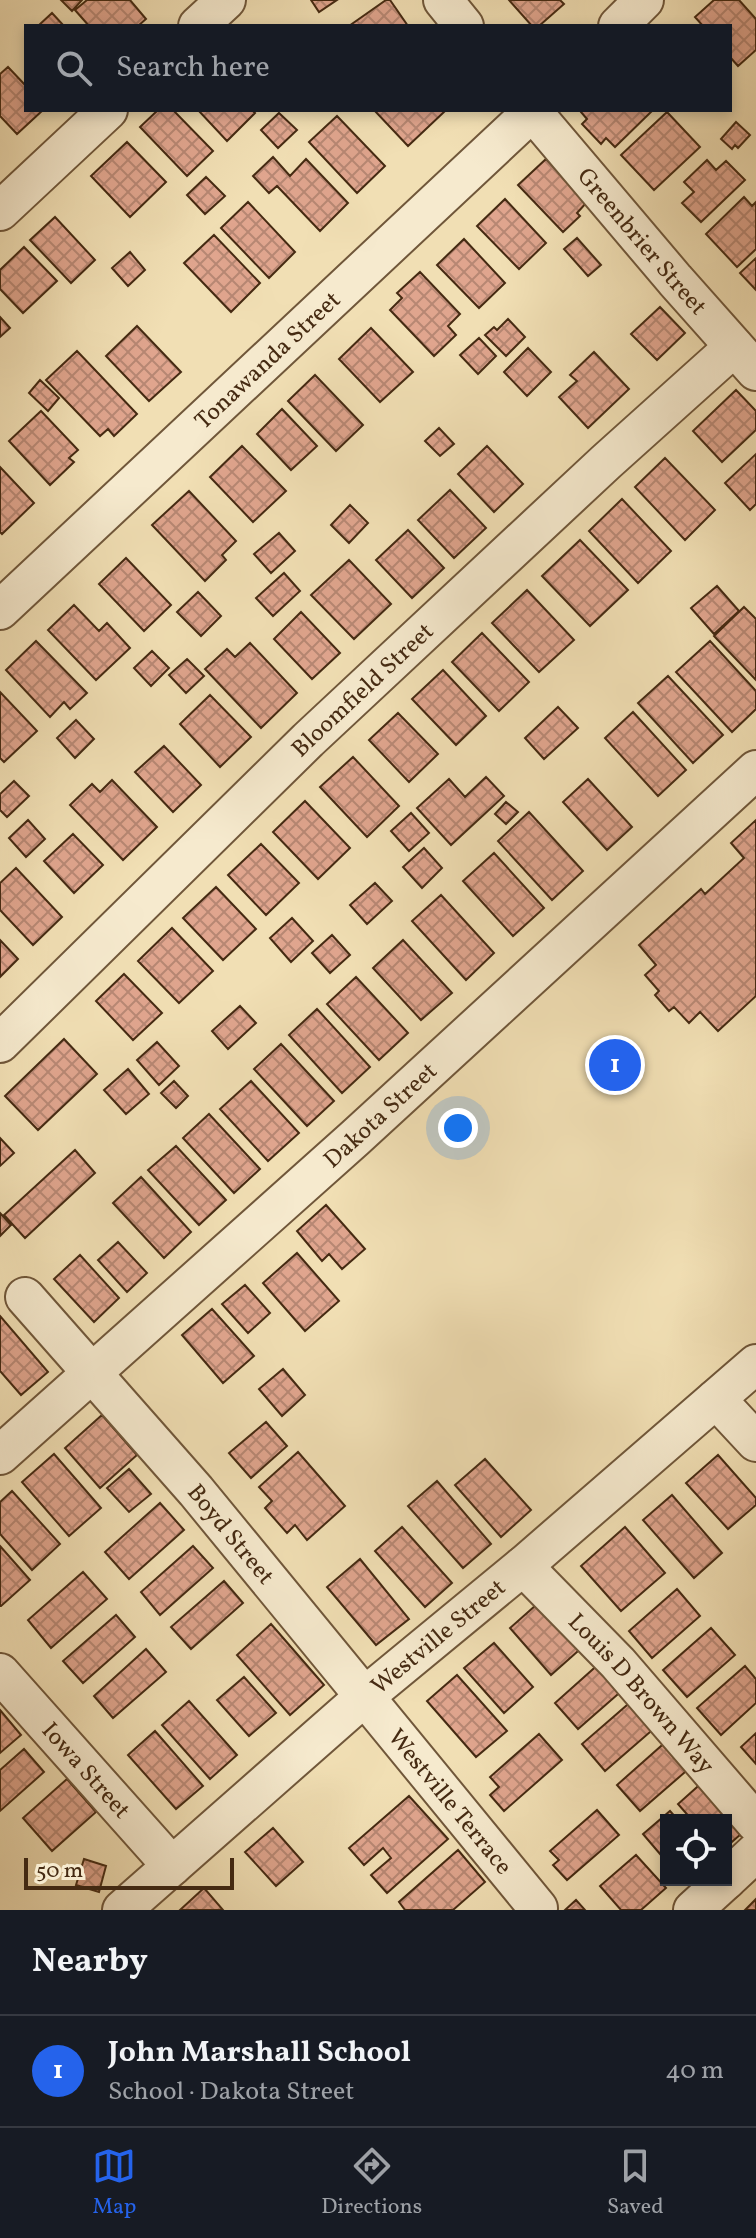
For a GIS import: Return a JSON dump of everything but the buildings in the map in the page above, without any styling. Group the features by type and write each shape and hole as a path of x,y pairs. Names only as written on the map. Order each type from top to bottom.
{"street":[{"path":"200,24 226,0"},
{"path":"443,0 462,24"},
{"path":"620,24 644,0"},
{"path":"0,211 106,112"},
{"name":"Tonawanda Street","path":"0,610 530,112"},
{"name":"Greenbrier Street","path":"534,112 745,359"},
{"name":"Bloomfield Street","path":"0,1043 308,740 606,462 745,359"},
{"name":"Dakota Street","path":"0,1455 355,1138 756,770"},
{"name":"Boyd Street","path":"25,1297 196,1491 364,1697"},
{"name":"Westville Street","path":"122,1910 364,1697 523,1566 756,1364"},
{"path":"716,1399 756,1442"},
{"name":"Louis D Brown Way","path":"523,1566 618,1663 756,1823"},
{"name":"Iowa Street","path":"0,1673 172,1866"},
{"name":"Westville Terrace","path":"364,1697 538,1908"},
{"path":"732,1874 756,1852"},
{"path":"693,1910 719,1886"}],"place":[{"name":"John Marshall School","path":"615,1065"}]}
